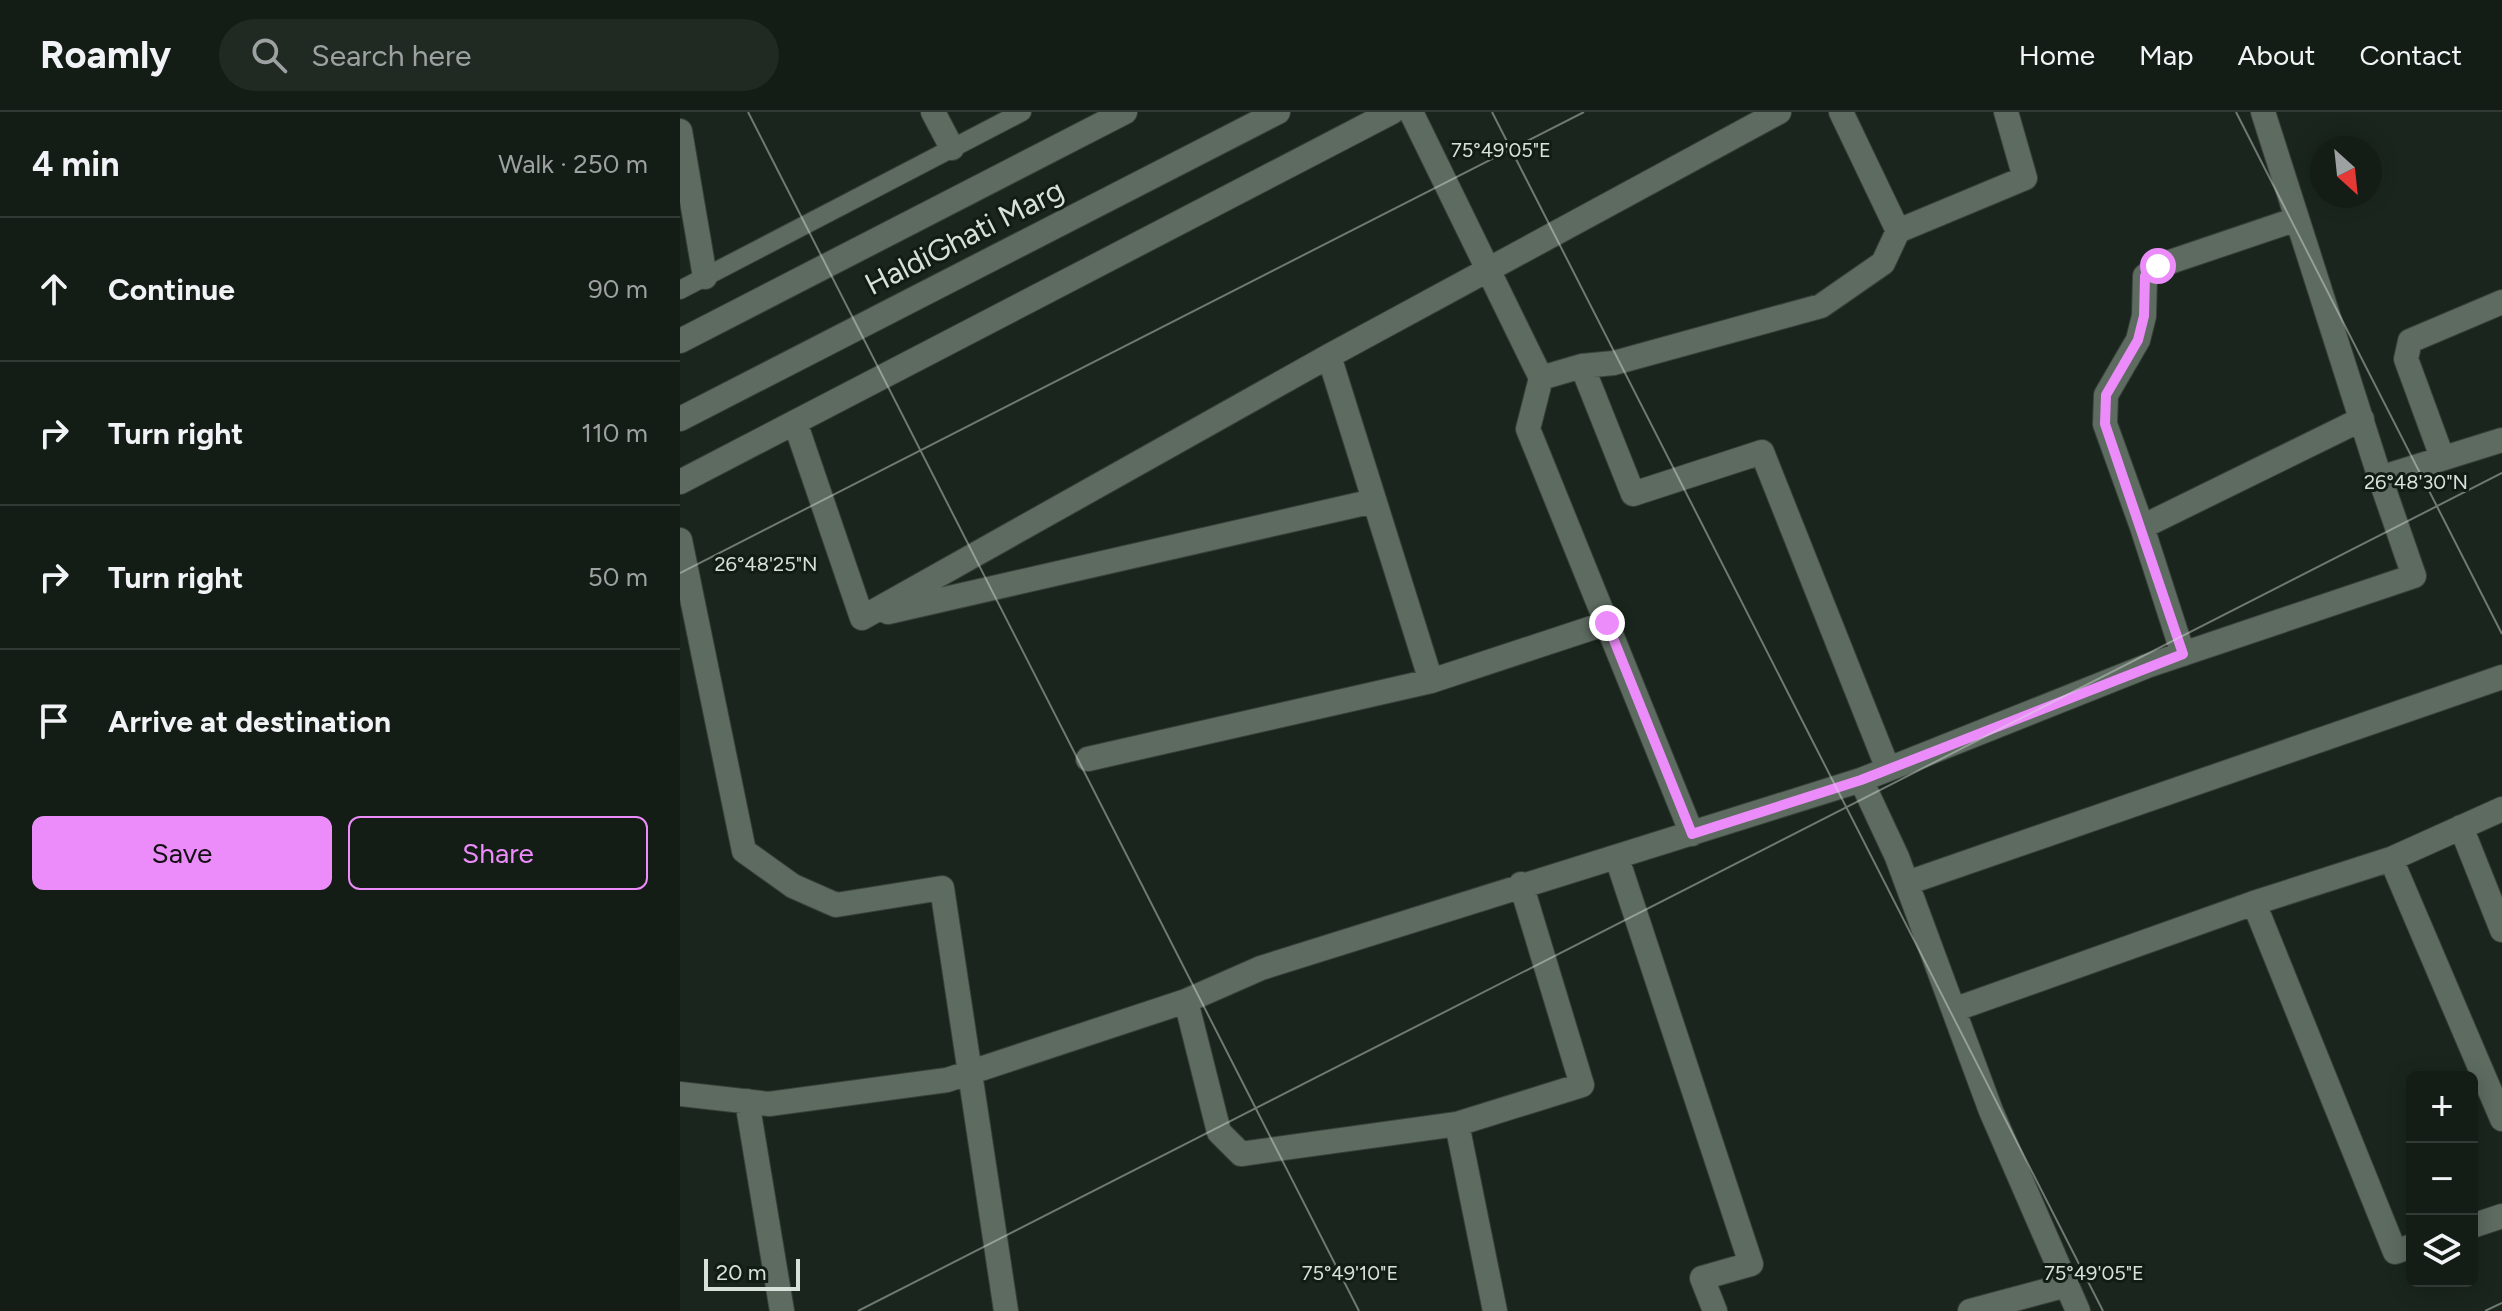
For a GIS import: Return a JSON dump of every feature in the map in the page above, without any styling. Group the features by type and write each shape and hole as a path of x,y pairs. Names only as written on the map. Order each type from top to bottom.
{"street":[{"path":"933,112 952,148"},
{"name":"HaldiGhati Marg","path":"680,341 1125,112"},
{"name":"HaldiGhati Marg","path":"680,419 1278,112"},
{"path":"680,482 1392,112"},
{"path":"1411,112 1541,378 1528,429 1692,834"},
{"path":"862,618 1329,356 1779,112"},
{"path":"1841,112 1898,231"},
{"path":"1541,378 1582,366 1614,363 1821,306 1883,263 1898,231 2025,178 2006,112"},
{"path":"680,1094 769,1104 947,1080 1186,1001 1261,968 1521,884 1617,858 1861,780 2183,654 2414,576 2263,112"},
{"path":"680,131 705,277"},
{"path":"2183,654 2105,424 2106,395 2138,340 2144,316 2145,276 2158,266 2297,219"},
{"path":"2442,457 2406,359 2410,341 2502,302"},
{"path":"1329,356 1431,681"},
{"path":"1582,366 1633,494 1762,452 1888,769"},
{"path":"2142,527 2362,419"},
{"path":"795,422 862,618"},
{"path":"2380,478 2502,440"},
{"path":"862,618 1374,501"},
{"path":"680,540 744,851 793,886 836,905 942,888 1006,1311"},
{"path":"1088,759 1431,681 1607,623"},
{"path":"1907,883 2502,677"},
{"path":"1861,780 1907,883 1956,1009 1991,1111 2078,1311"},
{"path":"1956,1009 2254,903 2391,859 2502,809"},
{"path":"2461,827 2502,930"},
{"path":"1617,858 1751,1264 1702,1278 1715,1311"},
{"path":"2391,859 2502,1119"},
{"path":"1186,1001 1219,1132 1241,1154 1457,1124 1582,1085 1521,884"},
{"path":"2254,903 2395,1252 2406,1248"},
{"path":"747,1101 782,1311"},
{"path":"1457,1124 1495,1311"},
{"path":"2478,1224 2502,1216"},
{"path":"1970,1311 2067,1285"}],"lane":[{"path":"680,290 1022,112"}],"route":[{"path":"1607,623 1692,834 1861,780 2183,654 2105,424 2106,395 2138,340 2144,316 2145,276 2158,266"}]}
